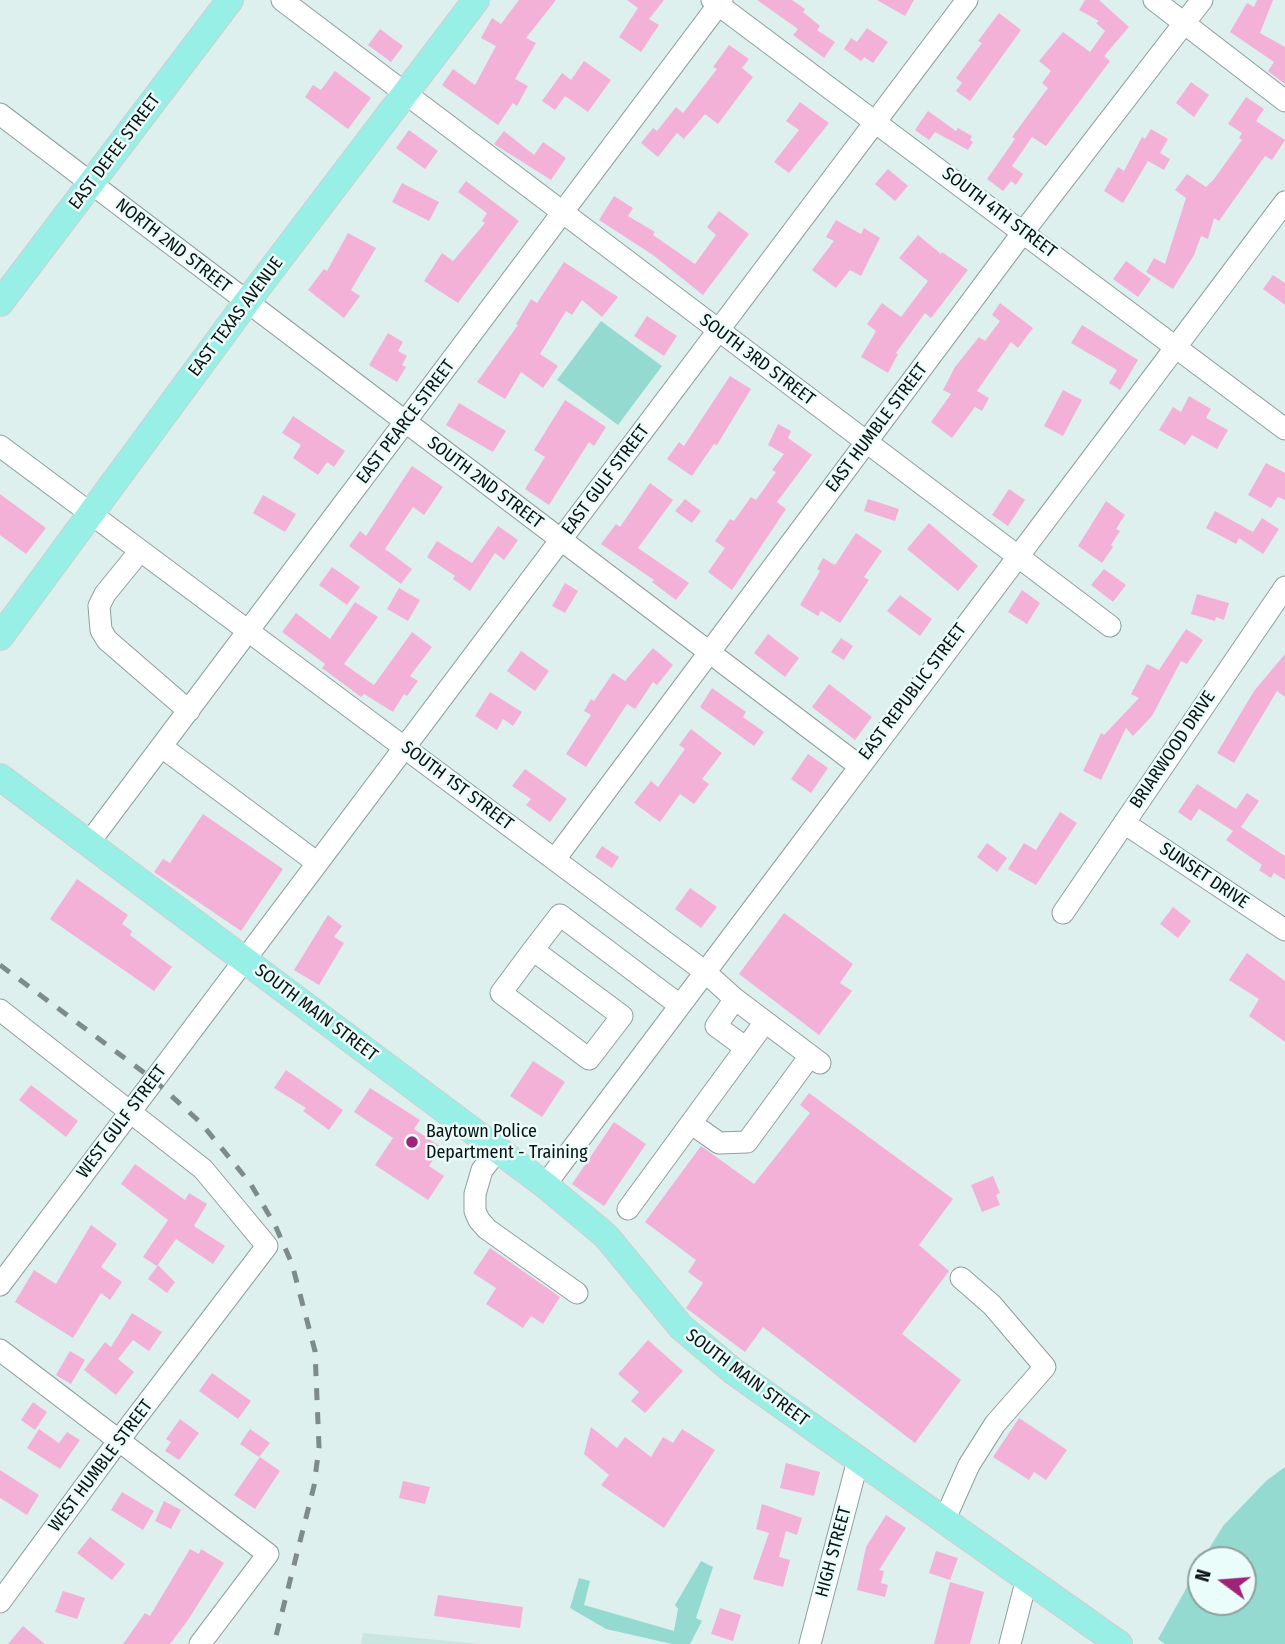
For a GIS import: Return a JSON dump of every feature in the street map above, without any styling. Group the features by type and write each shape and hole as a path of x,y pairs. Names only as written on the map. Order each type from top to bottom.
{"main road":[{"name":"EAST DEFEE STREET","path":"0,303 230,0"},
{"name":"EAST TEXAS AVENUE","path":"1,633 246,303 476,0"},
{"name":"SOUTH MAIN STREET","path":"0,777 545,1185 606,1236 681,1327 733,1371 1027,1578 1109,1641"}],"street":[{"name":"SOUTH 3RD STREET","path":"282,0 1110,626"},
{"name":"EAST GULF STREET","path":"244,959 967,0"},
{"path":"1154,0 1285,101"},
{"name":"EAST HUMBLE STREET","path":"555,859 1024,231 1202,0"},
{"name":"SOUTH 4TH STREET","path":"718,2 1024,231 1175,349 1285,429"},
{"name":"EAST PEARCE STREET","path":"88,844 406,423 718,2"},
{"name":"NORTH 2ND STREET","path":"0,114 246,303"},
{"name":"EAST REPUBLIC STREET","path":"545,1185 1016,555 1285,202"},
{"name":"SOUTH 2ND STREET","path":"246,303 858,765"},
{"name":"SOUTH 1ST STREET","path":"0,446 704,971 735,999 815,1060 747,1142 719,1143 692,1124"},
{"path":"140,551 105,594 99,606 101,630 107,640 189,711"},
{"name":"BRIARWOOD DRIVE","path":"1063,913 1285,587"},
{"path":"162,747 316,862"},
{"name":"SUNSET DRIVE","path":"1124,823 1285,930"},
{"path":"533,950 622,1017 589,1059 501,993 533,950 560,915 678,1004"},
{"name":"WEST GULF STREET","path":"0,1285 244,959"},
{"path":"735,999 716,1026 746,1048"},
{"path":"0,1010 131,1111"},
{"path":"628,1209 765,1022"},
{"name":"WEST HUMBLE STREET","path":"0,1602 118,1440 267,1246 203,1169 131,1111"},
{"path":"498,1150 482,1170 475,1194 475,1211 479,1220 487,1229 577,1293"},
{"path":"944,1521 969,1465 995,1424 1045,1367 992,1305 961,1278"},
{"path":"0,1350 268,1554 200,1644"},
{"name":"HIGH STREET","path":"810,1644 858,1460"},
{"path":"1010,1644 1027,1578"}],"shaded area":[{"path":"363,1633 481,1644 361,1644"}],"green space":[{"path":"601,321 662,366 618,425 557,380"},
{"path":"1285,1467 1285,1644 1165,1644 1158,1639 1187,1587 1187,1616 1257,1616 1257,1546 1211,1546 1223,1526 1266,1481"},
{"path":"701,1561 713,1567 696,1618 702,1621 690,1644 672,1644 606,1629 570,1608 579,1578 590,1581 584,1605 674,1631 678,1609 675,1605"}],"building":[{"path":"519,0 556,0 526,38 536,43 515,79 528,86 517,106 513,103 498,125 442,85 453,69 475,85 496,46 481,38 492,18 501,24"},
{"path":"627,0 664,0 649,19 659,25 641,52 619,37 638,8"},
{"path":"757,0 792,0 805,9 803,12 820,26 817,30 835,42 824,58 793,35 798,29"},
{"path":"877,0 914,0 905,16"},
{"path":"1085,0 1099,0 1129,27 1104,56 1110,61 1046,146 1032,137 1012,166 1023,174 1016,185 1011,181 1003,191 987,179 1015,139 1012,137 1048,88 1042,83 1051,71 1039,61 1063,32 1090,52 1105,31 1096,23 1099,21 1079,10"},
{"path":"1257,0 1273,0 1260,33 1285,47 1285,84 1268,71 1274,62 1230,32 1247,3 1254,7"},
{"path":"999,13 1021,30 970,101 956,91 962,83 956,78 982,43 978,41"},
{"path":"867,28 888,42 873,63 864,57 861,61 844,49 851,38 857,42"},
{"path":"380,29 403,46 391,62 368,45"},
{"path":"729,45 749,59 742,68 753,77 718,124 705,114 684,139 677,133 658,157 641,143 653,128 657,131 676,107 683,113 717,69 713,67"},
{"path":"584,61 611,80 588,112 565,96 555,110 542,101 562,73 571,80"},
{"path":"335,71 371,98 348,129 305,97 313,85 321,90"},
{"path":"1191,82 1209,95 1194,117 1176,103"},
{"path":"1246,97 1264,109 1256,121 1285,140 1272,160 1265,156 1219,221 1214,218 1208,239 1201,236 1194,255 1173,289 1146,272 1154,258 1165,264 1186,198 1175,190 1187,174 1206,187 1214,179 1242,140 1239,138 1242,133 1228,124"},
{"path":"800,102 829,123 789,173 774,162 799,130 786,121"},
{"path":"928,111 956,131 958,128 972,136 970,140 973,142 968,150 935,132 929,140 915,130"},
{"path":"1151,129 1168,139 1160,153 1170,159 1164,170 1148,161 1123,203 1104,191 1118,167 1124,171 1142,137 1145,139"},
{"path":"409,130 438,151 425,169 396,148"},
{"path":"504,131 534,155 543,142 566,158 551,180 494,144"},
{"path":"888,169 908,186 895,201 875,184"},
{"path":"466,181 519,221 458,303 424,281 442,253 453,261 485,223 482,221 487,213 458,192"},
{"path":"402,183 439,202 429,221 392,202"},
{"path":"614,196 633,208 628,216 655,232 653,235 695,264 716,235 707,227 719,211 749,234 703,295 653,255 599,220"},
{"path":"836,220 861,234 864,228 880,238 861,276 850,270 836,288 812,270 834,241 826,237"},
{"path":"348,233 376,248 351,290 360,296 344,318 308,290 324,269 327,271"},
{"path":"918,235 941,254 942,252 968,270 931,318 925,313 896,353 898,354 888,373 861,357 876,331 867,324 882,303 901,317 928,281 899,258"},
{"path":"1126,261 1151,279 1138,297 1113,279"},
{"path":"564,262 618,297 602,317 582,300 572,315 566,311 540,354 558,366 543,388 521,372 505,399 477,382 518,325 516,324 531,299 537,303"},
{"path":"1273,275 1285,283 1285,305 1263,289"},
{"path":"1000,303 1033,328 1018,348 1011,342 977,391 989,398 982,411 975,407 952,438 931,422 951,394 943,390 955,367 979,337 985,341 1000,321 992,315"},
{"path":"647,316 677,336 664,356 634,336"},
{"path":"1082,325 1138,360 1120,390 1109,383 1117,370 1071,343"},
{"path":"388,333 403,342 398,351 407,356 402,365 406,367 397,382 369,365"},
{"path":"730,376 751,389 717,445 714,444 692,476 667,459 679,442 684,446"},
{"path":"1063,390 1082,400 1063,436 1044,426"},
{"path":"1189,396 1211,409 1206,418 1228,430 1217,449 1192,435 1185,445 1159,430 1173,407 1181,412"},
{"path":"565,400 606,427 594,446 589,442 549,505 525,489 545,457 534,450"},
{"path":"459,403 506,431 493,452 446,425"},
{"path":"293,416 345,451 334,467 327,462 318,475 293,458 301,445 282,433"},
{"path":"778,424 791,431 788,438 812,455 777,502 786,509 732,590 708,572 725,548 715,541 730,519 734,521 751,497 756,500 776,472 772,470 784,454 768,445"},
{"path":"1266,463 1285,473 1285,500 1278,497 1271,508 1248,495"},
{"path":"412,466 443,487 424,515 413,507 385,549 412,569 401,584 349,546 360,531 366,536"},
{"path":"650,483 673,500 638,548 689,583 676,600 652,582 654,580 601,544 616,524 620,527"},
{"path":"1009,489 1025,500 1008,526 992,515"},
{"path":"0,494 46,528 26,554 0,535"},
{"path":"263,495 296,514 285,532 253,513"},
{"path":"685,499 701,511 692,523 675,511"},
{"path":"868,499 899,509 895,521 864,511"},
{"path":"1106,501 1125,515 1116,529 1120,531 1111,545 1113,547 1102,563 1078,546"},
{"path":"1215,511 1253,532 1262,518 1279,529 1263,554 1239,538 1236,544 1206,528"},
{"path":"929,523 978,566 958,591 907,549"},
{"path":"498,526 518,540 504,560 495,553 470,591 453,579 455,576 427,557 437,541 472,563"},
{"path":"856,533 882,551 864,577 869,580 840,623 821,611 818,616 800,605 820,571 817,569 823,558 835,565"},
{"path":"332,567 360,587 347,605 319,585"},
{"path":"1104,569 1126,585 1113,602 1091,585"},
{"path":"565,583 578,591 565,613 552,606"},
{"path":"399,588 420,600 408,621 387,609"},
{"path":"1022,590 1040,603 1027,624 1008,612"},
{"path":"1197,594 1229,603 1224,620 1216,617 1215,621 1191,614"},
{"path":"900,595 932,619 920,636 887,611"},
{"path":"355,602 378,617 344,664 374,685 412,632 432,647 410,676 418,681 407,696 404,694 393,712 364,694 361,697 322,668 325,664 282,632 296,613 330,639"},
{"path":"1186,629 1203,640 1187,664 1181,661 1152,716 1133,736 1126,728 1101,780 1083,771 1101,733 1104,735 1139,698 1131,694 1147,664 1159,670"},
{"path":"768,634 799,658 785,677 754,653"},
{"path":"841,638 853,646 844,660 831,652"},
{"path":"653,648 673,665 657,685 653,682 635,709 627,704 586,767 566,754 591,715 584,711 591,699 594,701 613,673 625,681"},
{"path":"521,651 549,671 535,691 507,671"},
{"path":"1285,654 1285,697 1277,691 1234,763 1217,753 1254,691"},
{"path":"829,684 872,717 855,740 812,707"},
{"path":"712,688 746,712 743,717 764,732 754,746 700,707"},
{"path":"490,692 522,712 513,726 503,719 497,730 475,716"},
{"path":"691,729 722,753 702,779 709,784 694,804 680,794 660,822 634,803 651,781 658,787 685,749 679,745"},
{"path":"808,754 828,768 811,793 791,779"},
{"path":"525,769 567,799 550,822 526,805 531,799 512,786"},
{"path":"1197,784 1236,809 1247,793 1259,801 1241,827 1285,856 1285,880 1274,873 1271,878 1259,870 1262,865 1226,840 1233,831 1199,809 1191,821 1178,812"},
{"path":"1060,812 1077,823 1036,885 1008,869 1024,843 1036,850"},
{"path":"203,814 283,869 241,931 154,872 163,859 170,863"},
{"path":"987,843 1007,858 997,872 977,857"},
{"path":"602,846 619,857 612,868 595,857"},
{"path":"77,879 128,915 122,924 132,931 130,935 172,967 154,991 50,919"},
{"path":"690,888 717,907 701,928 675,909"},
{"path":"1173,907 1191,921 1178,938 1160,924"},
{"path":"784,913 853,964 840,983 852,991 819,1035 739,974"},
{"path":"328,915 342,926 334,937 344,943 319,985 294,970"},
{"path":"1247,953 1285,981 1285,1042 1249,1016 1259,999 1229,980"},
{"path":"533,1061 565,1082 542,1117 510,1096"},
{"path":"286,1070 343,1110 329,1130 303,1111 306,1108 274,1088"},
{"path":"31,1085 78,1121 66,1137 19,1100"},
{"name":"Baytown Police Department - Training","path":"370,1088 420,1120 414,1129 441,1147 429,1166 444,1176 428,1200 375,1165 393,1138 354,1112"},
{"path":"809,1093 953,1199 919,1245 949,1271 902,1334 961,1380 915,1443 763,1327 745,1352 686,1308 703,1283 688,1272 696,1260 645,1222 701,1146 754,1184 810,1113 800,1105"},
{"path":"614,1122 646,1144 604,1206 572,1184"},
{"path":"135,1164 185,1200 189,1193 207,1204 194,1226 225,1246 213,1264 176,1239 157,1266 143,1257 168,1220 121,1184"},
{"path":"993,1176 1000,1193 996,1195 1000,1205 982,1212 971,1185"},
{"path":"91,1225 117,1244 101,1267 122,1282 110,1300 101,1293 73,1338 15,1302 34,1270 56,1284"},
{"path":"490,1248 560,1297 543,1324 531,1316 523,1328 486,1304 496,1288 473,1273"},
{"path":"158,1265 175,1282 167,1293 148,1279"},
{"path":"132,1313 162,1332 149,1351 133,1340 118,1359 134,1372 116,1395 84,1370 105,1342 111,1347"},
{"path":"648,1340 683,1371 645,1413 631,1401 639,1392 618,1374"},
{"path":"70,1351 85,1360 71,1384 56,1375"},
{"path":"212,1373 251,1401 238,1419 199,1391"},
{"path":"33,1402 47,1412 35,1430 21,1420"},
{"path":"1019,1418 1067,1450 1046,1480 1034,1472 1029,1480 993,1457"},
{"path":"180,1419 199,1433 179,1460 165,1451 171,1442 166,1439"},
{"path":"591,1427 617,1448 625,1437 651,1457 663,1437 673,1443 682,1429 715,1450 664,1528 601,1485 609,1475 584,1454"},
{"path":"39,1429 59,1443 67,1432 80,1440 60,1469 27,1448"},
{"path":"250,1429 270,1443 259,1457 240,1444"},
{"path":"260,1457 280,1471 255,1509 234,1495"},
{"path":"786,1463 820,1472 814,1496 780,1488"},
{"path":"0,1470 39,1495 27,1515 0,1498"},
{"path":"403,1481 430,1487 425,1504 399,1498"},
{"path":"122,1492 154,1511 143,1530 111,1510"},
{"path":"164,1501 181,1510 171,1529 155,1521"},
{"path":"762,1504 802,1518 797,1535 786,1531 779,1557 790,1560 783,1587 753,1579 769,1533 756,1529"},
{"path":"886,1515 906,1528 879,1570 884,1571 881,1583 888,1585 885,1597 857,1590 866,1547"},
{"path":"90,1537 125,1564 112,1580 77,1553"},
{"path":"190,1549 199,1554 201,1549 224,1563 188,1620 170,1644 123,1644 145,1613 150,1616"},
{"path":"936,1551 958,1558 950,1580 929,1573"},
{"path":"950,1582 984,1592 970,1644 934,1644"},
{"path":"63,1591 85,1598 77,1619 55,1612"},
{"path":"438,1595 523,1607 520,1628 434,1616"},
{"path":"720,1608 741,1615 733,1641 711,1634"},
{"path":"23,1626 45,1644 8,1644"}],"railway":[{"path":"0,965 154,1080 201,1123 250,1183 275,1225 292,1264 315,1351 319,1447 314,1486 274,1644"}],"place":[{"name":"Baytown Police Department - Training","path":"412,1142"}]}
